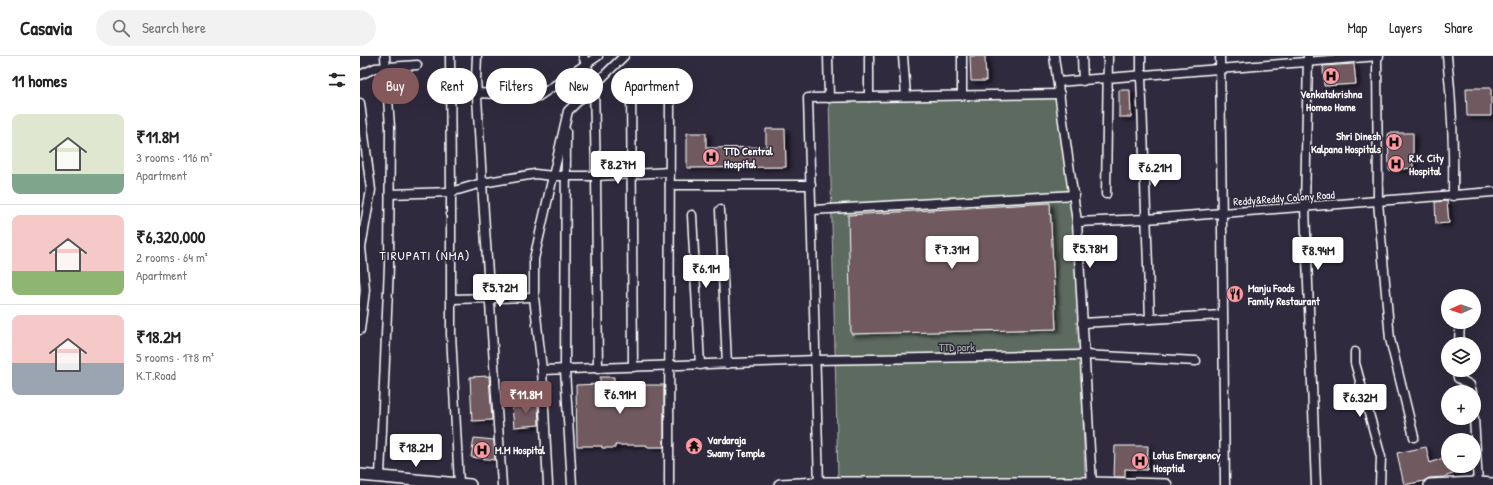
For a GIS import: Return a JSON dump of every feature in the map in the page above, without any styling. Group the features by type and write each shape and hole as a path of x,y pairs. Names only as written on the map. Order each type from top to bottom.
{"main road":[{"path":"360,475 467,485"},
{"path":"1430,485 1485,484"},
{"path":"780,485 1166,485"}],"street":[{"path":"380,476 389,266 390,194 390,128 385,56"},
{"path":"450,56 451,334 467,485"},
{"path":"477,56 477,68"},
{"path":"583,56 587,68"},
{"path":"478,93 538,96 598,56"},
{"path":"603,76 624,56"},
{"path":"828,56 829,98"},
{"path":"869,56 870,97"},
{"path":"903,56 906,96"},
{"path":"962,56 962,96"},
{"path":"1054,56 1075,195 1092,484"},
{"path":"1082,56 1083,81"},
{"path":"1106,194 1108,56"},
{"path":"1141,56 1150,319"},
{"path":"1220,56 1225,485"},
{"path":"1058,82 1220,69 1307,59 1378,56 1378,202 1390,339 1414,436"},
{"path":"1447,56 1451,94 1453,196"},
{"path":"1307,59 1305,208 1316,485"},
{"path":"360,75 375,68 417,65"},
{"path":"819,484 808,98 1060,94"},
{"path":"360,103 371,190 361,247 365,290 360,330"},
{"path":"478,104 502,485"},
{"path":"548,485 542,370 534,297 534,259 568,111 575,104"},
{"path":"594,104 598,369"},
{"path":"631,104 633,367"},
{"path":"669,485 670,104"},
{"path":"567,116 565,370 572,485"},
{"path":"390,194 451,192 482,183 535,174 553,176 596,176 670,172"},
{"path":"670,185 811,185"},
{"name":"Reddy&Reddy Colony Road","path":"1077,222 1146,219 1305,208 1493,192"},
{"path":"812,210 1075,195"},
{"path":"720,210 727,364"},
{"path":"692,215 700,365"},
{"path":"451,299 534,297"},
{"path":"1082,323 1222,315"},
{"path":"1355,352 1355,363 1381,457 1380,485"},
{"path":"542,370 816,360 1084,355 1196,361"},
{"path":"1458,377 1470,385"},
{"path":"1475,425 1485,484"}],"green space":[{"name":"TTD park","path":"1060,94 1075,195 1085,478 838,478 829,98"}],"building":[{"path":"970,56 985,56 986,81 971,81"},
{"path":"1354,64 1356,84 1324,86 1323,66"},
{"path":"1466,88 1491,88 1491,116 1467,116"},
{"path":"1119,90 1130,90 1131,117 1119,117"},
{"path":"766,129 785,129 786,167 687,168 687,133 706,133 706,148 766,147"},
{"path":"1388,133 1413,133 1413,168 1389,170"},
{"path":"1447,201 1449,223 1436,224 1435,202"},
{"path":"1050,203 1056,329 851,334 848,215"},
{"path":"489,376 492,420 472,421 470,377"},
{"path":"600,377 614,377 614,384 639,383 639,385 664,385 664,447 647,447 647,445 615,445 615,448 602,448 602,446 577,446 576,385 600,384"},
{"path":"538,404 539,425 514,427 512,406"},
{"path":"474,438 494,440 495,460 471,457"},
{"path":"1115,446 1148,446 1147,470 1125,469 1125,477 1114,477"},
{"path":"1426,447 1430,463 1441,459 1441,473 1455,473 1444,477 1429,478 1424,481 1404,485 1397,453"}],"place":[{"name":"Venkatakrishna Homeo Home","path":"1331,76"},
{"name":"Shri Dinesh Kalpana Hospitals","path":"1394,142"},
{"name":"TTD Central Hospital","path":"711,157"},
{"name":"R.K. City Hospital","path":"1396,164"},
{"name":"Manju Foods Family Restaurant","path":"1235,294"},
{"name":"Vardaraja Swamy Temple","path":"694,446"},
{"name":"M.M Hospital","path":"482,450"},
{"name":"Lotus Emergency Hosptial","path":"1140,461"}],"district":[{"name":"TIRUPATI (NMA)","path":"425,255"}]}
